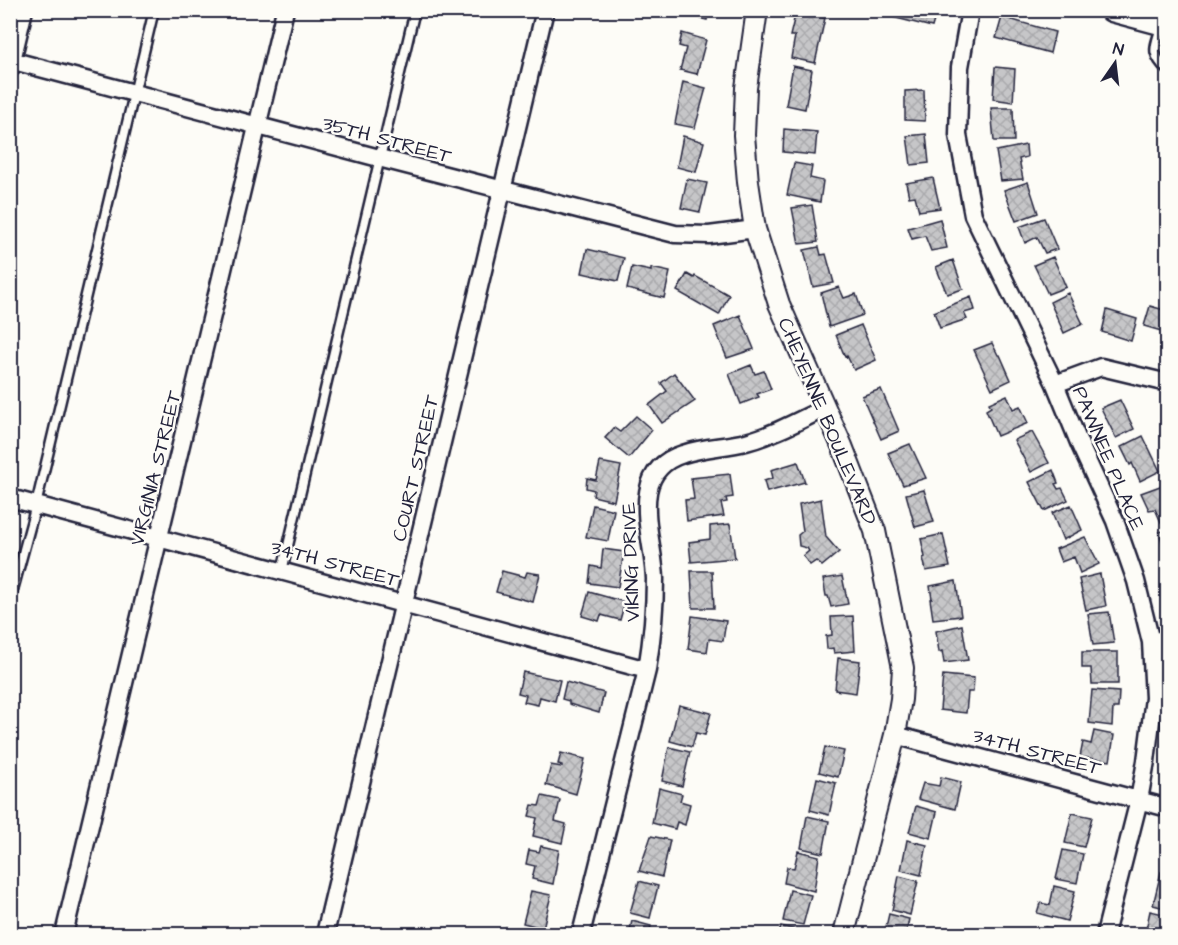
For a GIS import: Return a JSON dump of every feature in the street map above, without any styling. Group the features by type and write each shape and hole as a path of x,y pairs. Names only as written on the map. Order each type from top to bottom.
{"main road":[{"path":"1114,11 1165,24"}],"street":[{"path":"11,63 24,10"},
{"name":"VIRGINIA STREET","path":"64,934 285,10"},
{"name":"COURT STREET","path":"325,934 545,10"},
{"name":"CHEYENNE BOULEVARD","path":"757,10 746,88 744,135 747,182 755,229 779,304 825,408 875,531 903,668 895,735 844,934"},
{"name":"PAWNEE PLACE","path":"970,10 960,67 958,135 973,215 1055,384 1115,521 1136,581 1151,642 1154,698 1139,800 1105,934"},
{"name":"35TH STREET","path":"11,63 675,234 709,235 755,229"},
{"path":"1055,384 1101,367 1167,383"},
{"name":"VIKING DRIVE","path":"581,934 647,670 655,604 655,574 646,503 651,482 662,465 681,454 747,442 825,408"},
{"name":"34TH STREET","path":"10,498 647,670"},
{"path":"1151,642 1167,638"},
{"name":"34TH STREET","path":"895,735 1167,808"}],"lane":[{"path":"10,601 36,505 154,10"},
{"path":"282,571 415,10"},
{"path":"1165,24 1154,53 1157,61 1167,71"}],"building":[{"path":"691,10 709,10 707,20 690,16"},
{"path":"894,10 937,10 932,27 892,17"},
{"path":"796,11 825,18 815,63 791,58 795,36 790,36"},
{"path":"1002,17 1055,32 1050,53 996,38"},
{"path":"682,33 706,40 697,74 680,70 686,48 679,46"},
{"path":"793,66 812,70 805,109 786,105"},
{"path":"995,67 1015,69 1013,102 993,99"},
{"path":"683,82 706,88 695,128 675,124"},
{"path":"924,90 925,121 905,120 905,91"},
{"path":"991,108 1013,108 1014,141 994,141"},
{"path":"784,129 817,132 815,155 783,152"},
{"path":"926,134 929,163 911,165 907,136"},
{"path":"683,136 704,142 696,172 677,167"},
{"path":"1026,145 1027,157 1019,159 1023,179 1001,181 996,151"},
{"path":"794,163 812,166 810,178 823,181 820,202 787,195"},
{"path":"933,178 940,208 919,211 915,196 909,197 906,183"},
{"path":"687,179 707,183 700,212 681,208"},
{"path":"1028,182 1038,213 1016,221 1004,190"},
{"path":"812,205 818,242 799,244 792,208"},
{"path":"1044,218 1057,249 1045,253 1037,237 1025,243 1019,227"},
{"path":"940,219 947,248 931,251 925,236 912,239 908,228"},
{"path":"819,247 821,255 826,254 834,283 813,287 804,250"},
{"path":"587,249 624,258 618,281 582,273"},
{"path":"1053,257 1066,287 1048,294 1034,265"},
{"path":"953,260 963,289 947,294 936,267"},
{"path":"632,267 670,272 664,298 627,289"},
{"path":"687,274 729,295 719,315 677,291"},
{"path":"839,287 844,298 856,294 863,315 829,327 821,293"},
{"path":"1068,293 1083,324 1064,333 1050,302"},
{"path":"971,297 975,310 964,313 967,319 940,328 934,312"},
{"path":"1150,306 1168,311 1168,333 1144,326"},
{"path":"1107,310 1137,319 1131,341 1102,332"},
{"path":"740,315 754,349 727,358 714,326"},
{"path":"861,325 876,360 854,370 847,356 845,357 836,335"},
{"path":"992,343 1011,380 992,389 974,350"},
{"path":"751,365 755,374 764,371 771,389 741,404 729,374"},
{"path":"674,373 695,401 662,423 649,405 667,391 661,383"},
{"path":"881,389 899,431 881,439 862,396"},
{"path":"1007,395 1013,409 1020,406 1028,423 997,436 986,410 991,407 989,403"},
{"path":"1120,400 1134,429 1116,438 1101,408"},
{"path":"636,416 652,430 629,458 605,438 614,428 620,432"},
{"path":"1032,432 1049,463 1031,472 1014,440"},
{"path":"1143,436 1160,471 1140,481 1121,447"},
{"path":"910,444 926,478 903,485 888,453"},
{"path":"600,462 621,466 614,501 593,496 594,490 586,488 587,478 596,480"},
{"path":"798,462 805,482 767,492 764,481 773,478 771,470"},
{"path":"1053,470 1058,483 1055,484 1058,489 1062,488 1068,500 1044,511 1029,482"},
{"path":"730,474 733,497 726,498 727,502 721,503 724,516 687,521 685,500 694,499 691,478"},
{"path":"1168,483 1168,520 1161,522 1155,509 1149,510 1141,493"},
{"path":"924,490 934,522 915,527 906,494"},
{"path":"821,499 826,537 839,552 822,566 816,561 810,565 803,556 809,551 799,546 798,535 803,531 799,504"},
{"path":"593,505 614,510 608,541 586,537"},
{"path":"1071,505 1082,530 1063,540 1052,513"},
{"path":"730,524 735,558 691,562 689,542 710,539 710,526"},
{"path":"1168,530 1168,554 1166,554 1159,532"},
{"path":"943,534 950,567 926,571 921,539"},
{"path":"1085,537 1099,564 1080,573 1074,557 1061,562 1056,549"},
{"path":"603,549 624,552 618,587 589,583 591,566 601,568"},
{"path":"502,571 525,577 527,572 540,574 533,602 496,592"},
{"path":"691,571 712,571 714,608 693,608"},
{"path":"1100,574 1106,606 1086,610 1079,579"},
{"path":"842,576 848,604 831,607 823,579"},
{"path":"956,581 961,616 933,619 930,586"},
{"path":"589,592 625,602 620,620 601,615 599,621 582,616"},
{"path":"1109,612 1114,643 1093,645 1088,614"},
{"path":"692,616 726,621 723,641 709,639 707,652 688,649"},
{"path":"853,616 855,651 834,653 833,648 827,649 826,636 832,635 831,617"},
{"path":"962,625 968,660 944,663 942,651 939,652 936,631"},
{"path":"1082,652 1118,652 1118,684 1092,684 1091,668 1082,668"},
{"path":"838,658 860,661 856,693 835,690"},
{"path":"523,672 560,680 555,701 540,697 538,705 524,702 526,695 518,693"},
{"path":"943,675 974,678 973,692 968,692 966,713 940,710"},
{"path":"566,682 604,693 599,713 569,704 569,701 562,699"},
{"path":"1092,690 1119,692 1118,708 1113,708 1112,726 1089,723"},
{"path":"679,705 711,713 705,735 696,733 692,747 670,741"},
{"path":"1094,731 1114,735 1110,761 1080,757 1083,742 1091,744"},
{"path":"669,747 690,752 682,786 662,781"},
{"path":"825,747 844,751 838,777 819,772"},
{"path":"561,753 585,759 576,794 546,785 551,765 562,767 558,764"},
{"path":"941,777 961,782 955,809 918,799 923,783 939,786"},
{"path":"817,778 836,783 829,815 810,810"},
{"path":"659,788 682,794 680,801 690,804 685,825 677,822 675,829 652,823"},
{"path":"542,796 560,800 555,821 566,824 562,843 533,836 537,818 529,816 532,805 539,806"},
{"path":"916,806 937,812 931,838 909,832"},
{"path":"1072,813 1092,817 1084,847 1065,843"},
{"path":"807,816 829,821 823,853 801,848"},
{"path":"651,836 670,840 662,877 639,871"},
{"path":"907,840 927,845 921,875 901,870"},
{"path":"541,846 559,850 553,884 532,879 535,866 526,864 529,850 539,852"},
{"path":"1063,850 1083,854 1077,883 1056,879"},
{"path":"798,851 819,856 814,891 784,883 787,867 794,868"},
{"path":"1161,872 1168,874 1168,909 1153,905"},
{"path":"899,876 918,881 910,915 892,910"},
{"path":"639,881 658,886 650,918 630,913"},
{"path":"1054,886 1075,891 1067,921 1037,913 1040,903 1050,905"},
{"path":"790,890 811,895 803,925 783,921"},
{"path":"531,891 551,895 543,928 523,923"},
{"path":"1150,911 1168,915 1168,934 1145,934"},
{"path":"889,914 909,919 906,934 887,934 885,931"},
{"path":"632,921 651,926 649,934 629,934"},
{"path":"781,926 801,931 800,934 779,934"},
{"path":"505,927 531,933 531,934 503,934"},
{"path":"1045,927 1062,931 1061,934 1044,934"}]}
